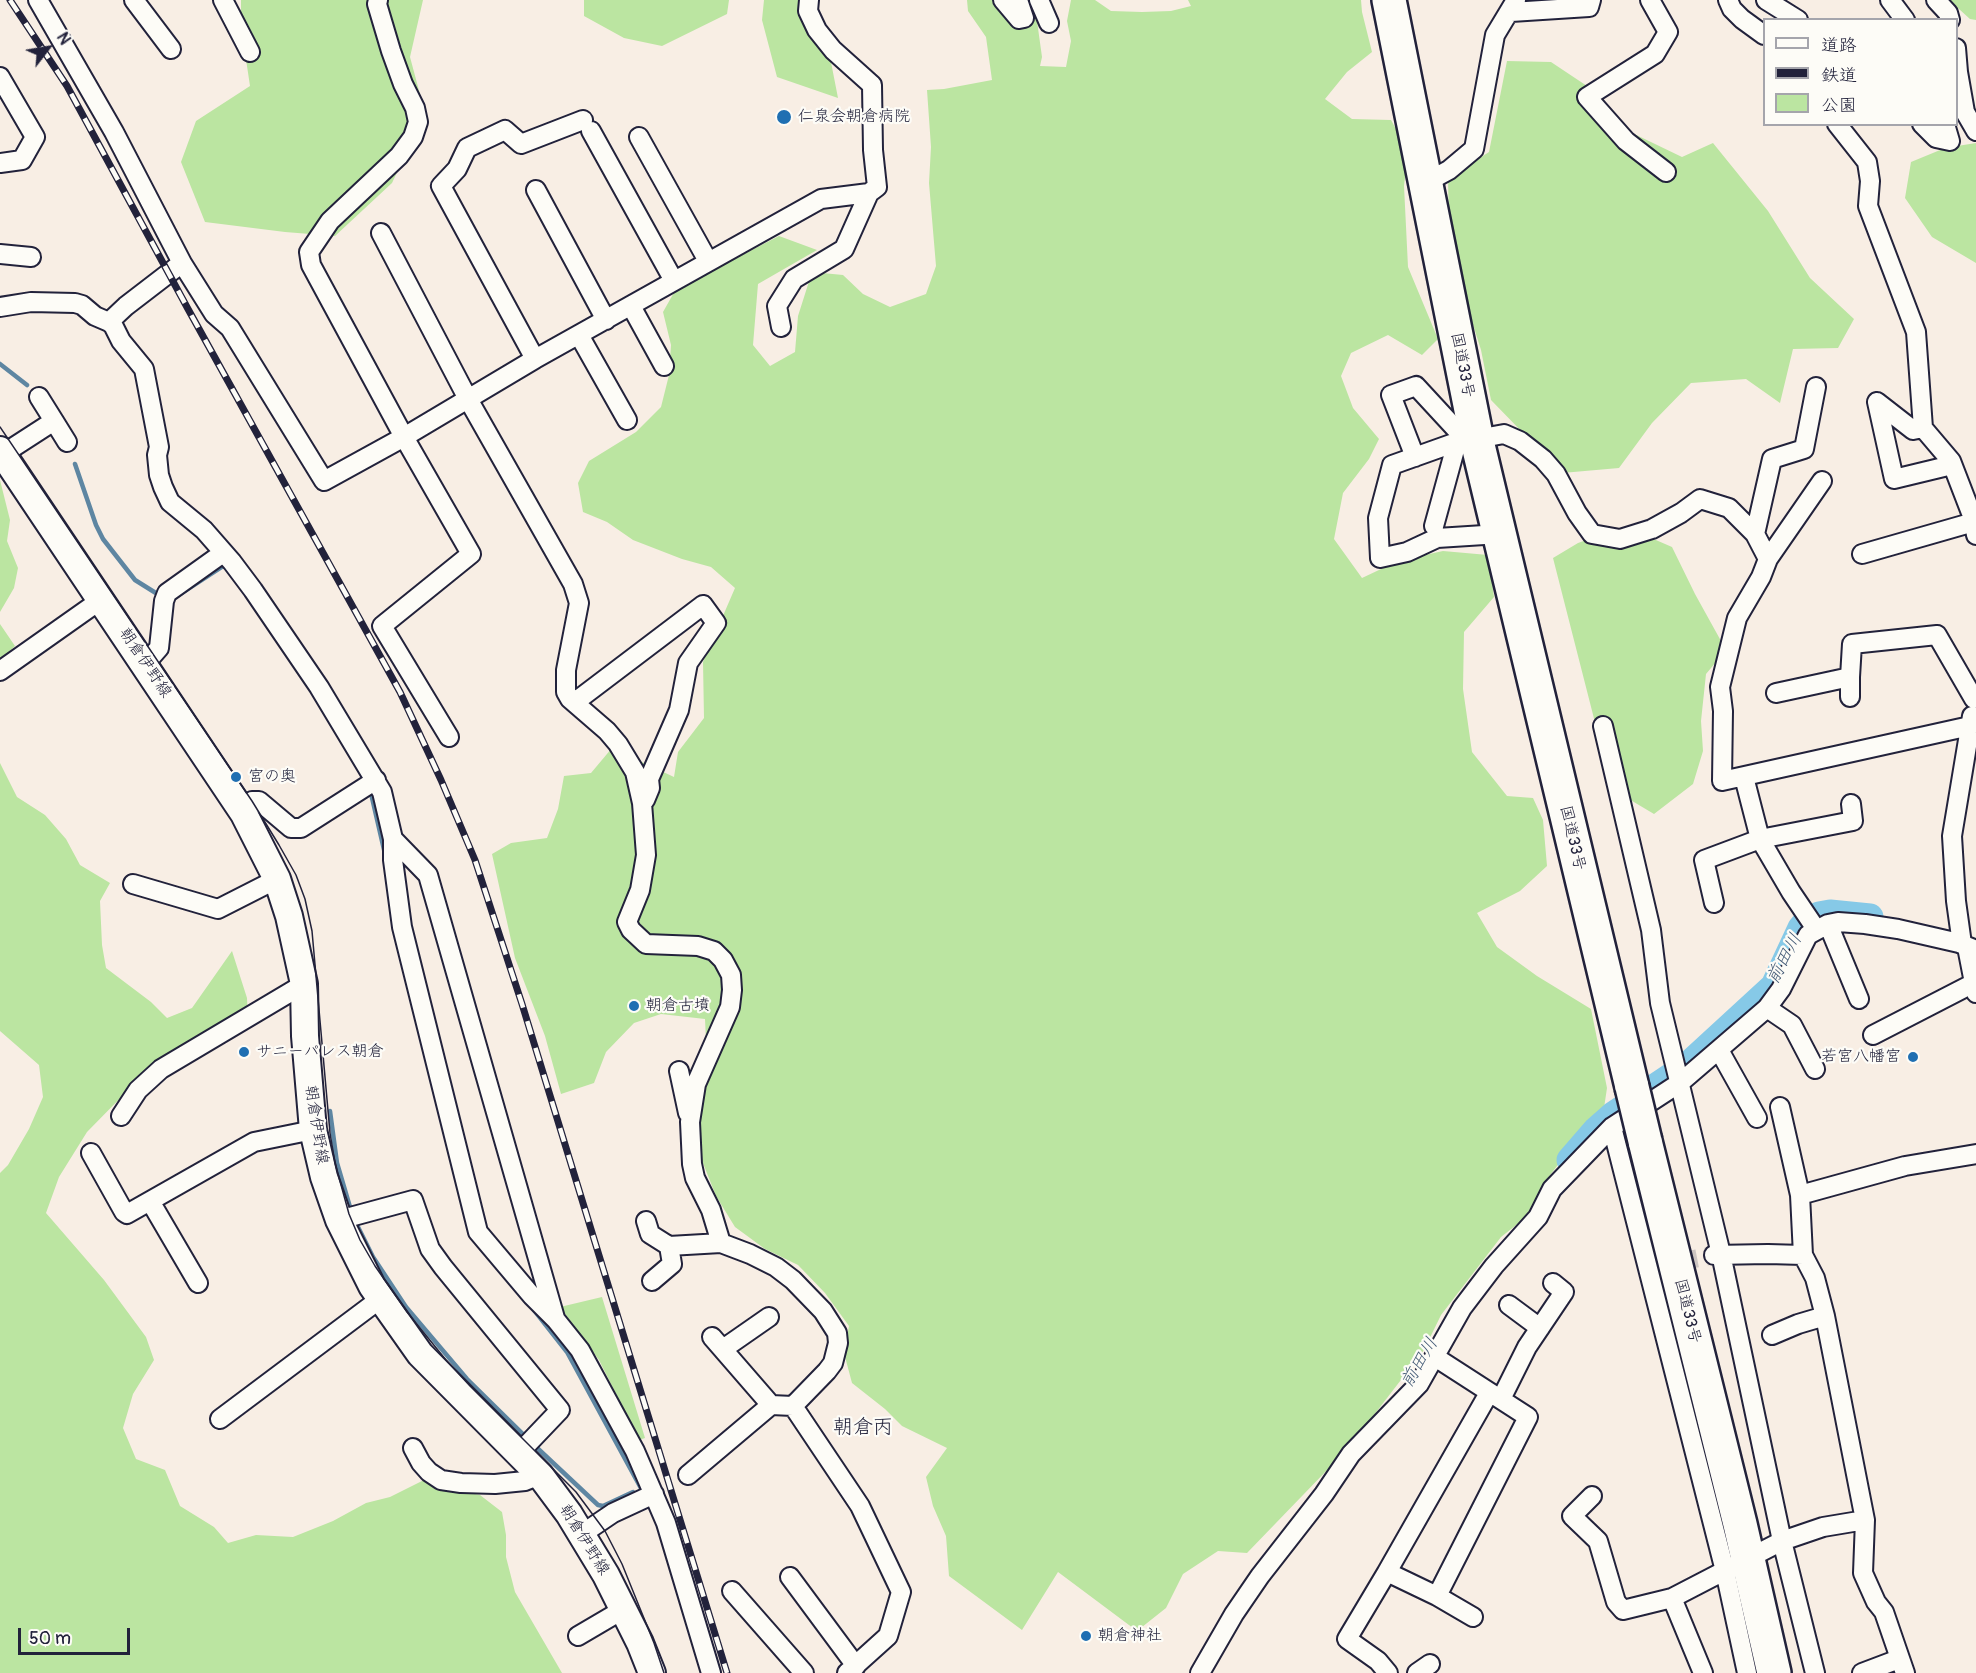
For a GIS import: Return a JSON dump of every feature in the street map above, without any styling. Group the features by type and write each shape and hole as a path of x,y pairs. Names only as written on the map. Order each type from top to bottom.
{"highway":[{"name":"国道33号","path":"1389,0 1425,183 1466,440 1500,534 1645,1141 1736,1565 1774,1673"}],"main road":[{"name":"朝倉伊野線","path":"2,452 241,808 277,879 289,916 304,984 305,1036 313,1130 324,1177 339,1220 372,1286 420,1354 540,1475 582,1533 624,1609 652,1673"}],"street":[{"path":"38,0 114,132 182,263 214,314 231,328 324,481 404,437 535,359 821,199 869,193"},
{"path":"134,0 171,50"},
{"path":"224,0 250,52"},
{"path":"378,0 377,4 391,51 415,108 418,122 413,137 399,156 330,221 309,252 311,265 404,437 471,554 382,626 449,737"},
{"path":"781,327 777,306 794,279 844,249 869,193 877,187 873,150 872,85 833,50 817,30 808,11 809,0"},
{"path":"1003,0 1019,18 1024,18 1018,0"},
{"path":"1039,0 1049,23"},
{"path":"1425,183 1449,170 1474,148 1495,35 1514,6 1589,7 1592,0"},
{"path":"1650,0 1668,32 1655,54 1587,97 1626,141 1666,172"},
{"path":"1766,0 1795,18"},
{"path":"1890,0 1904,18"},
{"path":"1936,0 1948,13 1949,18"},
{"path":"1732,3 1742,19 1763,34"},
{"path":"1958,72 1965,111 1976,131"},
{"path":"0,78 35,137 22,160 0,163"},
{"path":"535,359 441,186 457,169 467,148 505,130 521,144 587,126 674,281"},
{"path":"1839,126 1867,162 1870,182 1868,206 1916,333 1923,428 1951,460 1975,528 1862,554"},
{"path":"1924,126 1936,138 1950,141 1946,126"},
{"path":"639,137 708,261"},
{"path":"536,190 606,320"},
{"path":"381,233 468,399 573,584 579,603 566,670 566,692 570,699 607,731 618,744 635,772 642,803 646,855 639,890 627,922 631,930 646,944 698,946 714,951 723,960 731,975 730,1007 696,1084 690,1122"},
{"path":"0,254 31,257"},
{"path":"109,322 182,263"},
{"path":"0,307 31,302 75,303 113,325 121,341 144,369 159,447 157,455 159,475 167,497 173,505 204,530 253,590 376,780 382,792 393,839 393,860 402,927 478,1232 580,1350 635,1451 666,1523 711,1673"},
{"path":"631,306 664,366"},
{"path":"579,335 627,420"},
{"path":"1415,457 1391,395 1416,386 1466,440"},
{"path":"1755,534 1772,459 1804,449 1816,387"},
{"path":"39,397 67,442"},
{"path":"1923,428 1913,430 1877,402 1894,479 1952,465"},
{"path":"2,452 54,421"},
{"path":"1500,534 1437,538 1407,552 1380,558 1378,518 1392,465 1466,440 1504,434 1520,441 1543,459 1556,474 1577,513 1592,534 1620,539 1652,529 1681,513 1700,499 1729,508 1755,534 1768,559"},
{"path":"1434,526 1466,440"},
{"path":"1822,481 1768,559 1761,578 1737,618 1720,687 1723,711 1722,781 1970,726"},
{"path":"145,664 159,648 164,601 167,593 223,552"},
{"path":"0,672 102,599"},
{"path":"575,702 703,605 716,623 688,663 679,710 649,778 648,795 642,803"},
{"path":"1850,697 1852,644 1937,635 1975,692 1952,836 1956,901 1975,988 1873,1035"},
{"path":"1776,693 1850,677"},
{"path":"1603,726 1651,930 1660,1004 1681,1082 1782,1541 1815,1673"},
{"path":"1744,777 1760,839 1791,892 1816,923 1858,999"},
{"path":"241,808 252,801 259,801 291,828 301,828 376,780"},
{"path":"1714,903 1704,860 1760,839 1853,821 1851,804"},
{"path":"393,839 428,875 556,1320"},
{"path":"133,884 218,909 277,879"},
{"path":"1816,923 1864,924 1966,943"},
{"path":"1200,1673 1234,1614 1260,1576 1324,1494 1351,1454 1412,1393 1462,1308 1494,1266 1538,1217 1552,1189 1611,1127 1681,1082 1767,1008 1781,989 1808,934 1816,923"},
{"path":"121,1116 138,1090 161,1069 304,984"},
{"path":"1767,1008 1792,1025 1815,1069"},
{"path":"1719,1050 1757,1118"},
{"path":"679,1071 690,1122 695,1178 711,1210 721,1243"},
{"path":"1780,1107 1800,1195 1803,1255 1815,1278 1825,1316 1865,1520 1863,1573 1875,1602 1884,1612 1902,1666 1862,1673"},
{"path":"1611,1127 1736,1565 1747,1673"},
{"path":"91,1153 124,1212 128,1214 254,1142 313,1130"},
{"path":"1800,1195 1905,1166 1976,1154"},
{"path":"339,1220 413,1200 430,1249 560,1410 519,1453"},
{"path":"150,1201 198,1283"},
{"path":"646,1221 650,1234 669,1246 721,1243 776,1267 823,1311 837,1333 838,1343 833,1363 793,1406 771,1405 688,1475"},
{"path":"652,1281 672,1264 669,1246"},
{"path":"1718,1254 1803,1255"},
{"path":"1388,1673 1378,1661 1347,1640 1495,1396 1564,1292 1553,1283"},
{"path":"220,1419 380,1299"},
{"path":"1509,1305 1540,1328"},
{"path":"1772,1335 1825,1316"},
{"path":"769,1317 717,1343 771,1405"},
{"path":"1435,1357 1527,1417 1437,1596"},
{"path":"790,1577 852,1670 888,1636 901,1592 899,1584 860,1506 793,1406"},
{"path":"413,1448 421,1463 441,1480 495,1484 525,1481 540,1475"},
{"path":"582,1533 613,1513 654,1494"},
{"path":"1593,1496 1572,1516 1598,1541 1616,1602 1623,1610 1672,1598 1782,1541 1823,1527 1865,1520"},
{"path":"1387,1572 1437,1596 1473,1617"},
{"path":"732,1591 804,1673"},
{"path":"1672,1598 1703,1673"},
{"path":"578,1636 624,1609"}],"green space":[{"path":"241,0 423,0 410,57 425,113 392,183 335,236 205,222 181,162 196,121 250,86 241,26"},
{"path":"584,0 729,0 727,14 662,46 624,38 584,16"},
{"path":"764,0 802,0 830,57 838,98 777,77 762,20"},
{"path":"967,0 1024,0 1037,21 1042,57 1040,66 1066,67 1071,41 1067,21 1071,0 1095,0 1111,11 1142,12 1171,11 1191,6 1188,0 1361,0 1372,52 1347,72 1325,99 1352,119 1391,120 1408,151 1404,186 1408,267 1438,339 1422,355 1388,335 1351,353 1341,376 1353,408 1379,439 1369,459 1343,493 1334,539 1362,578 1398,561 1443,551 1488,555 1494,597 1464,632 1463,689 1472,752 1507,796 1533,798 1543,820 1547,866 1520,891 1477,913 1497,947 1537,976 1591,1009 1607,1088 1604,1108 1544,1183 1525,1218 1501,1237 1441,1315 1424,1350 1367,1424 1331,1466 1247,1553 1218,1551 1183,1574 1166,1608 1137,1631 1058,1572 1022,1630 949,1576 946,1536 933,1506 926,1477 947,1448 902,1426 885,1409 852,1383 844,1353 849,1326 825,1293 798,1265 765,1249 735,1227 716,1196 699,1153 699,1119 707,1062 705,1019 661,1014 634,1023 606,1052 594,1083 561,1094 545,1036 515,958 492,854 511,843 547,838 558,809 564,776 591,773 612,748 674,777 678,752 704,718 703,662 735,588 711,567 682,559 633,540 607,522 583,512 578,483 589,461 636,432 661,407 669,375 671,345 663,312 676,289 779,236 817,250 758,284 753,345 770,366 795,352 798,316 812,272 843,275 863,294 890,307 926,294 936,266 929,183 931,147 927,90 992,80 986,37 968,11"},
{"path":"1949,0 1976,0 1976,20 1970,19"},
{"path":"1507,61 1551,62 1587,86 1626,130 1682,157 1713,143 1768,211 1810,278 1854,319 1838,348 1793,349 1780,403 1746,379 1691,383 1652,423 1619,468 1562,473 1491,400 1481,350 1460,283 1449,224 1448,179 1489,152"},
{"path":"1976,143 1976,263 1932,237 1905,198 1911,162 1945,148"},
{"path":"0,480 10,520 7,541 18,568 14,588 0,612"},
{"path":"1611,531 1642,534 1672,547 1726,650 1706,674 1701,721 1703,751 1693,784 1654,814 1612,789 1553,558 1578,543"},
{"path":"0,624 15,646 0,661"},
{"path":"0,763 17,797 45,815 66,839 80,865 110,883 100,901 102,945 106,968 151,1002 167,1018 192,1008 232,951 247,998 248,1022 140,1078 87,1132 59,1177 46,1213 104,1280 146,1337 154,1360 133,1394 123,1428 136,1459 165,1470 180,1506 214,1527 228,1543 256,1535 293,1537 333,1521 366,1503 390,1497 424,1480 480,1495 502,1512 506,1535 506,1557 515,1592 562,1673 0,1673 0,1173 8,1165 29,1129 43,1097 39,1065 0,1031"},
{"path":"602,1297 645,1438 639,1440 599,1360 560,1307"}],"waterway":[{"path":"0,364 27,385"},
{"path":"75,464 103,539 135,580 159,595"},
{"path":"177,596 223,566 228,568"},
{"path":"370,789 385,854"},
{"name":"前田川","path":"1688,1065 1774,986 1801,928 1807,921 1830,913 1870,917"},
{"name":"前田川","path":"1570,1160 1596,1130 1613,1115 1673,1075"},
{"path":"330,1111 337,1163 352,1214"},
{"path":"355,1221 373,1257 406,1307 467,1379 528,1439"},
{"path":"534,1310 567,1352 643,1492"},
{"path":"534,1445 598,1505 603,1506 633,1492"}],"tunnel":[{"path":"1653,1267 1714,1255"}],"tram line":[{"path":"0,427 252,801 296,875 305,899 312,931 330,1133 335,1163 349,1214 360,1240 407,1312 446,1360 576,1492 605,1531 622,1564 664,1673"}],"railway":[{"path":"10,0 67,86 400,692 441,780 475,860 522,1004 727,1673"}],"place":[{"name":"仁泉会朝倉病院","path":"784,117"},
{"name":"宮の奥","path":"236,777"},
{"name":"朝倉古墳","path":"634,1006"},
{"name":"サニーパレス朝倉","path":"244,1052"},
{"name":"若宮八幡宮","path":"1913,1057"},
{"name":"朝倉神社","path":"1086,1636"}],"district":[{"name":"朝倉丙","path":"863,1428"}]}
